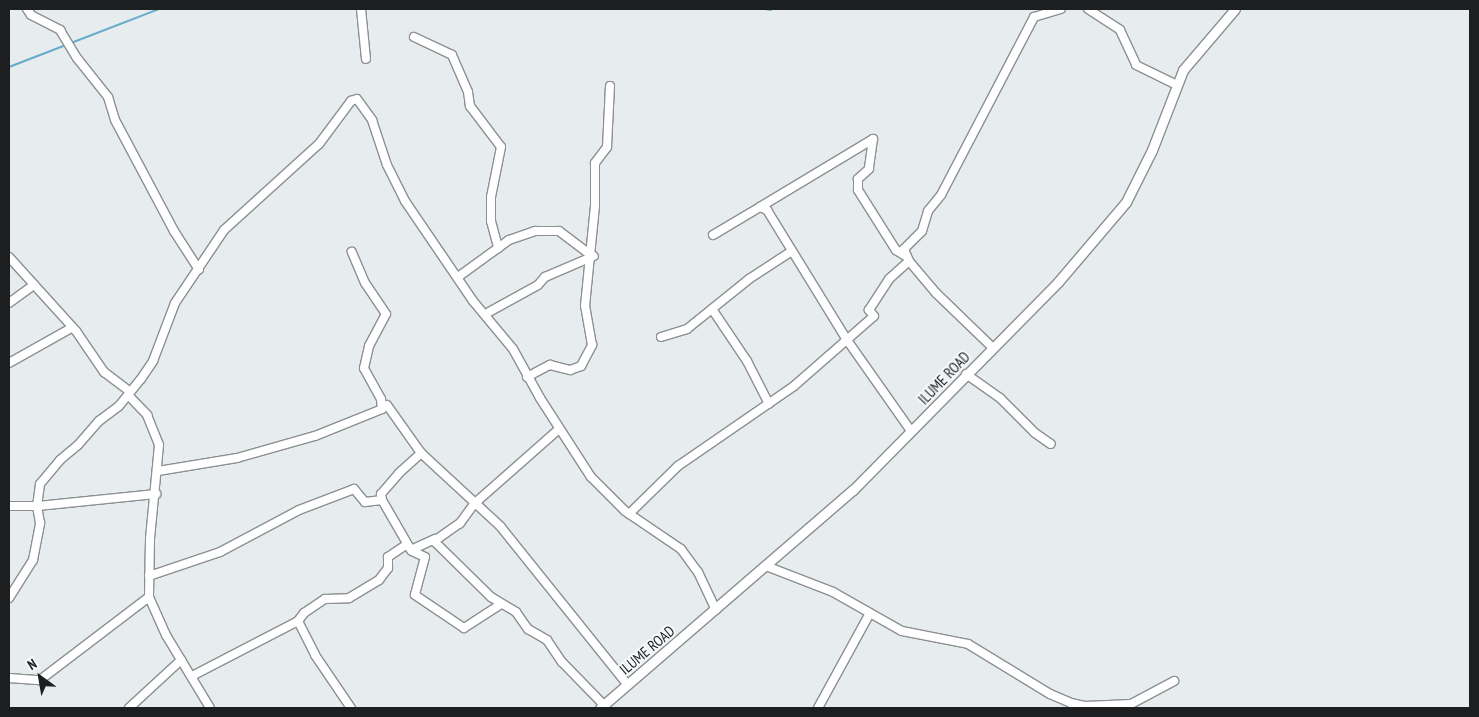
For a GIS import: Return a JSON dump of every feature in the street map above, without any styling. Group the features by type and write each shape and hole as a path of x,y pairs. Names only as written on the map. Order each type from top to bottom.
{"street":[{"path":"26,9 31,15 60,30 77,58 108,97 115,120 174,231 199,270"},
{"path":"361,9 366,59"},
{"path":"908,259 904,249 922,231 928,211 941,195 1034,17 1060,9"},
{"path":"1088,9 1120,30 1136,65 1175,84"},
{"name":"ILUME ROAD","path":"602,707 853,490 1058,282 1126,202 1152,150 1175,84 1182,70 1236,9"},
{"path":"414,37 452,55 468,92 470,106 501,147 491,197 491,220 498,248"},
{"path":"527,377 550,365 574,369 586,359 592,345 585,306 592,256 595,163 607,147 610,86"},
{"path":"9,598 33,560 40,523 37,506 40,484 142,379 152,361 175,303 199,270 224,230 318,144 351,102 357,99 372,120 387,165 406,201 458,277 513,349 527,377 591,477 628,514 681,549 698,572 716,610"},
{"path":"713,235 873,139 869,169 858,179 858,190 896,250 908,259 936,293 992,347"},
{"path":"760,207 767,210 847,340 911,430"},
{"path":"458,277 498,248 524,233 559,231 592,256"},
{"path":"661,337 687,329 749,279 792,251"},
{"path":"158,471 237,458 315,436 382,410 384,404 364,368 369,346 386,314 365,283 352,252"},
{"path":"489,312 538,285 545,277 592,256"},
{"path":"9,257 73,327 96,362 128,393 152,425 159,445 149,597 166,635 210,708"},
{"path":"628,514 678,466 744,418 770,404 874,316 869,310 889,279 908,259"},
{"path":"9,303 34,285"},
{"path":"712,309 747,361 770,404"},
{"path":"9,363 73,327"},
{"path":"966,374 1000,398 1035,433 1051,444"},
{"path":"386,405 421,453 500,526 627,684"},
{"path":"192,676 298,621 304,613 326,599 349,598 379,580 388,568 388,557 435,539 460,522 476,502 559,429"},
{"path":"421,453 381,494 382,500 409,548 425,557 415,595 464,628 501,604"},
{"path":"149,576 220,552 299,510 350,490 357,490 366,502 382,500"},
{"path":"9,506 37,506 156,494"},
{"path":"435,539 461,570 501,604 516,612 528,629 547,640 562,662 602,707"},
{"path":"766,566 833,592 902,631 968,644 1059,698 1086,706 1120,707 1144,698 1174,681"},
{"path":"9,678 31,681 46,677 149,597"},
{"path":"818,708 870,614"},
{"path":"298,621 315,654 351,708"},
{"path":"129,708 181,660"}],"waterway":[{"path":"71,43 159,9"},
{"path":"765,9 771,10"},
{"path":"9,67 66,45"}]}
